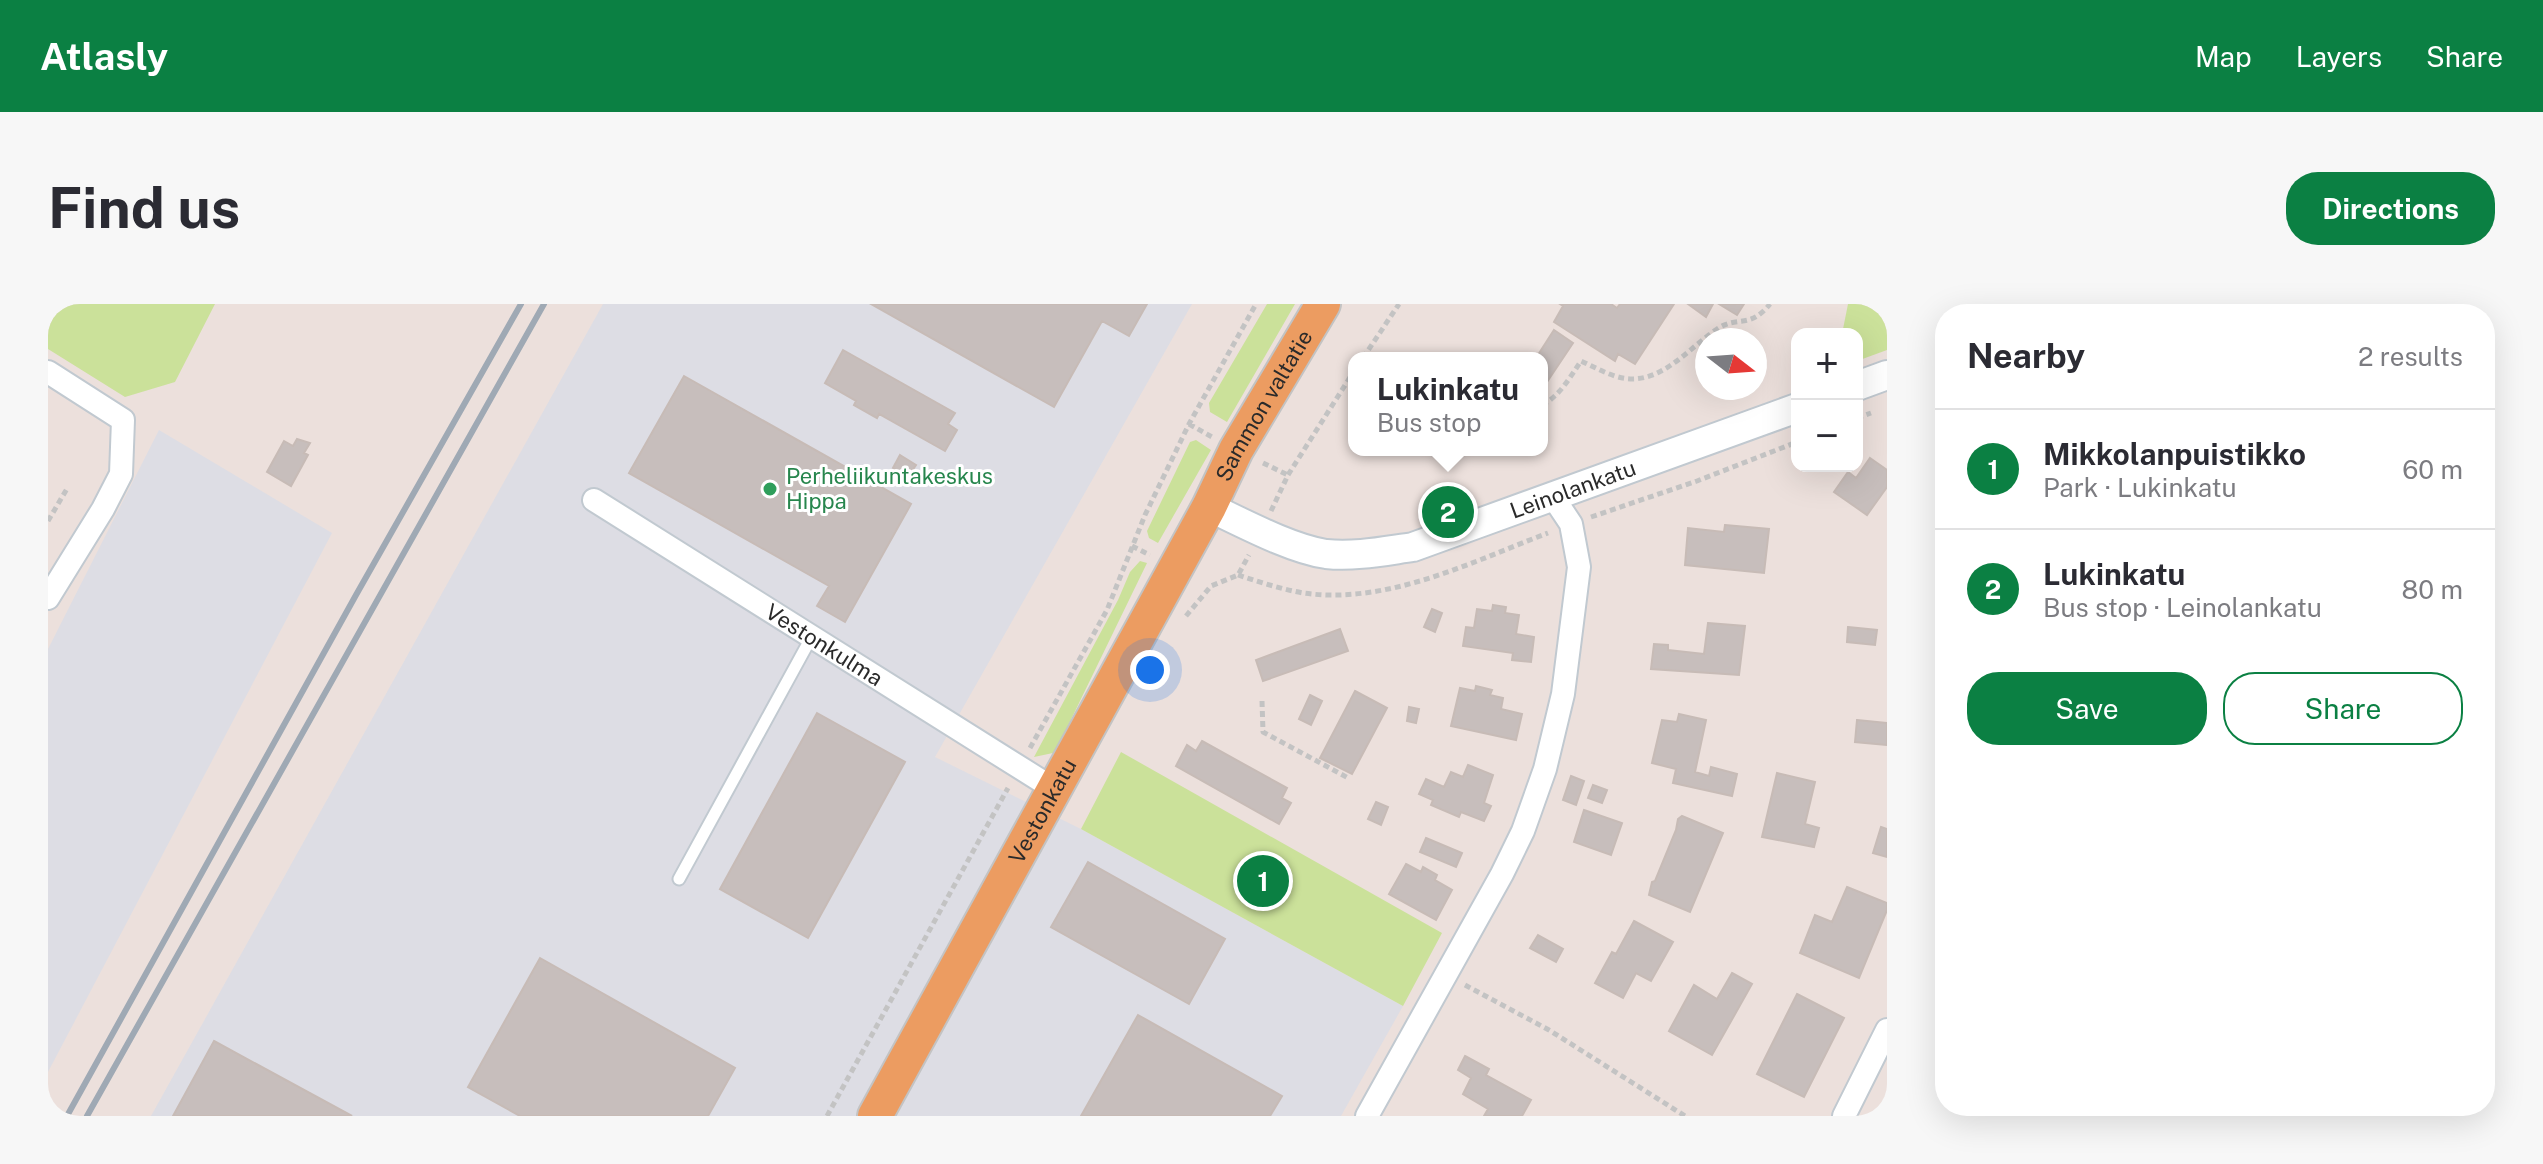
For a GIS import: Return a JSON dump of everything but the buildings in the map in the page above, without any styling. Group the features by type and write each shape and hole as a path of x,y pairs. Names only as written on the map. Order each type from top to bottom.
{"main road":[{"name":"Sammon valtatie","path":"1209,507 1236,450 1323,304"},
{"name":"Vestonkatu","path":"875,1116 1209,507"}],"street":[{"path":"48,372 123,420 121,474 48,598"},
{"path":"1863,384 1887,375"},
{"name":"Leinolankatu","path":"1209,507 1262,531 1323,553 1358,555 1413,547 1791,410"},
{"path":"1367,1116 1523,831 1554,735 1569,660 1579,567 1571,524 1553,497"},
{"name":"Vestonkulma","path":"594,500 1054,789"},
{"path":"1844,1116 1887,1030"}],"lane":[{"path":"679,879 811,638"}],"path":[{"path":"1189,424 1256,304"},
{"path":"1367,352 1399,304"},
{"path":"1548,402 1561,390 1581,361 1613,376 1642,378 1681,359 1720,327 1760,317 1770,304"},
{"path":"1288,475 1348,380"},
{"path":"48,521 68,487"},
{"path":"1262,701 1263,732 1350,779"},
{"path":"1446,975 1549,1030 1685,1116"}],"shaded area":[{"path":"603,304 1192,304 935,757 1081,829 1403,1006 1341,1116 151,1116"},
{"path":"159,430 332,533 48,1072 48,649"}],"green space":[{"path":"48,304 215,304 175,382 125,397 48,349"},
{"path":"1267,304 1295,304 1227,422 1210,412 1209,403"},
{"path":"1848,304 1887,304 1887,350 1863,359 1863,328 1843,328"},
{"path":"1196,440 1211,450 1158,543 1149,538 1147,531 1190,442"},
{"path":"1140,561 1147,563 1062,738 1053,753 1034,757 1130,572"},
{"path":"1121,752 1442,933 1403,1006 1081,829"}],"railway":[{"path":"67,1116 521,304"},
{"path":"87,1116 544,304"}],"place":[{"name":"Perheliikuntakeskus Hippa","path":"770,489"},
{"name":"Lukinkatu","path":"1448,512"},
{"name":"Mikkolanpuistikko","path":"1263,881"}]}
